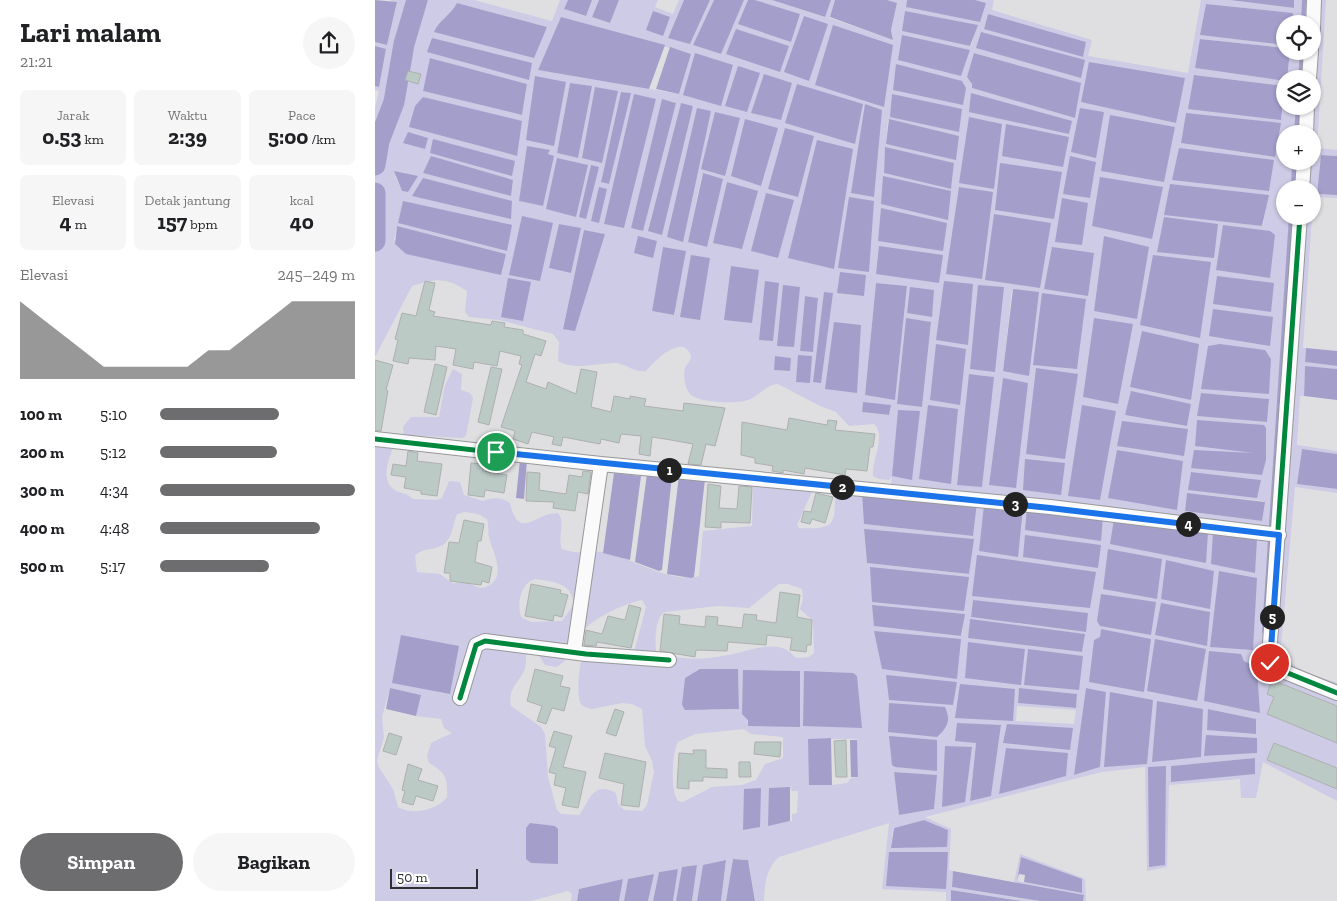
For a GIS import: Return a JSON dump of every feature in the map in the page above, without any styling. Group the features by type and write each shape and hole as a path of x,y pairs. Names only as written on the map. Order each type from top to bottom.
{"street":[{"path":"1313,15 1314,0"},
{"path":"1299,225 1272,534 1270,663 1284,672 1337,693"},
{"path":"375,439 601,464 1050,508 1272,534"},
{"path":"574,651 601,464"},
{"path":"460,698 474,650 480,642 485,641 586,654 669,660"}],"shaded area":[{"path":"375,0 397,2 387,45 375,42"},
{"path":"389,0 474,0 552,21 560,0 568,0 564,9 585,16 592,0 599,0 592,17 610,23 619,0 658,0 655,7 673,14 679,0 684,0 668,37 690,44 710,0 714,0 693,45 721,54 744,0 748,0 739,24 790,41 800,14 755,0 772,0 824,17 831,0 835,0 830,18 893,40 891,30 897,3 887,0 907,0 906,6 986,3 975,0 994,0 992,10 1092,40 1088,56 1188,73 1201,0 1230,0 1293,8 1294,0 1326,0 1321,82 1321,70 1288,70 1289,60 1321,60 1321,15 1293,15 1293,13 1206,4 1201,35 1276,44 1276,47 1201,39 1195,68 1276,80 1276,85 1194,75 1281,120 1282,115 1319,115 1318,125 1276,125 1276,170 1319,170 1318,180 1276,180 1276,225 1311,225 1303,348 1306,348 1305,362 1337,366 1337,369 1305,367 1304,396 1300,396 1297,445 1337,451 1337,454 1302,449 1297,484 1337,489 1337,493 1295,487 1281,646 1289,661 1296,666 1337,683 1337,706 1273,680 1267,693 1274,696 1267,714 1337,743 1337,765 1336,768 1274,743 1267,760 1337,789 1337,801 1263,762 1256,798 1241,798 1240,779 1169,785 1167,867 1147,871 1145,767 1102,772 925,817 951,829 949,870 953,871 952,887 1040,901 1022,901 952,890 951,901 946,901 946,892 882,889 889,823 779,857 769,871 764,901 755,901 749,864 745,859 733,859 726,901 721,901 726,861 703,866 697,901 692,901 697,865 682,867 676,901 673,901 678,869 659,872 653,901 648,901 653,874 628,879 624,901 619,901 623,879 579,889 577,901 571,901 572,894 568,891 531,901 375,901 375,444 394,446 387,467 387,479 394,490 413,499 437,500 442,498 449,481 460,482 464,495 483,501 497,498 510,503 514,515 518,521 523,523 528,523 549,514 558,513 561,521 560,540 562,549 576,552 609,553 666,574 689,578 699,576 703,531 752,526 753,478 815,485 797,525 799,528 812,528 822,527 832,522 836,486 890,492 892,477 889,480 873,476 879,441 878,429 874,424 849,426 836,412 820,406 778,384 770,386 752,398 743,401 719,402 696,398 689,393 684,377 685,369 691,356 684,347 673,348 668,351 658,358 646,371 638,371 616,363 579,366 565,364 558,361 559,342 553,334 499,320 469,317 465,312 467,291 460,286 446,281 427,281 412,286 375,357 375,108 379,91 375,90 375,86 379,86 386,50 375,46 375,42 387,45 397,3","holes":["457,3 547,28 443,19 453,11","905,11 977,25 971,46 902,31","988,14 1086,42 1083,57 984,28","561,18 691,54 679,94 538,70","902,36 970,50 961,76","975,53 1080,83 1075,118 972,88 972,84 967,77","431,58 527,85 522,115 423,91","570,83 591,86 578,158 557,153","621,92 630,93 609,184 601,181","634,95 656,99 624,228 604,224","662,100 675,102 642,231 631,228","420,102 517,156 410,127 415,106","681,103 693,106 648,230","1186,113 1275,157 1181,143","888,120 959,136 956,159 886,144","885,148 954,163 951,189 884,173","549,150 543,206 519,201","432,157 513,180 511,196 423,173","702,174 723,179 707,247 688,242","395,176 417,176 408,192 402,191","1170,185 1268,195 1263,226 1165,215","403,204 507,251 398,223","559,224 571,273 550,268","397,226 506,254 506,255 394,240","584,230 605,234 564,329 563,328","663,248 675,315 652,311","876,283 907,286 895,399 865,395","1012,290 1039,293 1003,371","805,296 818,298 813,352 800,351","906,319 931,322 922,407 897,404","970,374 993,377 982,486 957,484","1003,379 1028,383 989,485","1201,393 1269,399 1267,422 1198,416","863,403 890,405 889,415 862,412","1191,404 1187,426 1125,415","1191,472 1261,480 1261,481 1189,490","1187,493 1264,501 1261,521 1185,511","977,503 973,536 864,524","465,512 478,514 487,519 489,538 496,557 498,571 493,583 486,587 479,587 467,582 452,583 440,574 417,572 415,556 422,551 440,547 444,544 449,538 457,514","864,530 973,539 969,574 867,563","536,579 555,582 561,584 569,591 574,604 562,621 531,622 521,617 519,606 521,595 526,585","779,584 788,584 802,589 803,599 800,609 813,621 814,653 809,657 797,658 785,649 771,647 756,648 710,658 693,659 659,654 656,651 656,636 657,625 664,612 718,606 749,608","642,600 646,607 634,652 582,659 578,682 579,700 583,706 592,709 622,703 632,704 642,709 645,746 652,761 654,772 647,805 642,811 624,810 618,804 616,793 601,789 592,795 579,815 561,814 557,810 548,777 545,734 541,727 511,706 511,694 525,668 526,655 537,653 545,665 556,667 569,656 581,633 592,622 618,608","973,600 1085,632 971,617","872,606 964,614 962,636 875,626","970,620 1084,634 1082,652 968,638","1240,654 1243,661 1257,667 1260,713","738,669 739,709 709,710","743,670 800,671 748,725","390,688 420,695 416,716 441,719 444,728 452,733 431,743 427,756 429,763 445,777 447,798 436,806 424,810 404,810 398,807 393,789 378,766 377,760 384,737 382,717","1019,688 1077,694 1076,708 1018,703","1086,688 1106,692 1100,767 1075,775","1017,706 1076,710 1074,724 1016,721","1209,709 1255,719 1256,733 1207,730","1001,725 991,795 970,800 976,743","744,729 751,734 783,737 783,758 765,764 756,780 742,785 712,787 683,802 678,801 674,789 673,763 678,742 695,734","1257,738 1256,753 1204,755","808,739 857,739 858,777 851,778 847,783 832,785","1254,758 1255,774 1171,766","894,772 936,775 934,809 899,815","790,787 792,791 798,791 797,813 792,814 792,821 768,825","924,820 948,830 891,848 893,828"]},
{"path":"568,0 592,0 586,16 564,9"},
{"path":"599,0 619,0 610,23 592,17"},
{"path":"684,0 710,0 690,44 668,38"},
{"path":"714,0 744,0 721,54 693,45"},
{"path":"748,0 755,0 800,14 791,42 738,24"},
{"path":"772,0 831,0 825,17"},
{"path":"835,0 887,0 897,3 891,30 893,40 830,17"},
{"path":"907,0 975,0 986,3 980,22 906,7"},
{"path":"1230,0 1294,0 1294,8"},
{"path":"457,3 547,27 534,58 434,32"},
{"path":"1206,4 1293,13 1293,15 1276,15 1276,44 1200,35"},
{"path":"653,11 670,17 663,36 646,30"},
{"path":"905,11 978,25 970,46 902,31"},
{"path":"988,14 1086,42 1083,57 984,29"},
{"path":"804,16 828,24 809,81 784,72"},
{"path":"561,17 665,45 649,89 538,70"},
{"path":"833,25 893,45 884,107 815,85"},
{"path":"736,29 789,46 780,72 726,54"},
{"path":"981,32 1085,60 1081,78 976,48"},
{"path":"902,35 970,50 961,76 898,60"},
{"path":"432,38 532,63 529,80 427,52"},
{"path":"1200,39 1276,47 1276,60 1289,60 1288,70 1276,70 1276,80 1195,68"},
{"path":"375,46 386,49 379,87 375,86"},
{"path":"670,47 691,54 679,94 656,89"},
{"path":"695,53 733,65 721,106 683,95"},
{"path":"974,53 1081,83 1075,118 972,88 972,84 967,77"},
{"path":"430,58 527,84 522,115 423,91"},
{"path":"1089,62 1185,78 1176,123 1081,102"},
{"path":"896,64 962,81 966,88 963,105 893,90"},
{"path":"738,66 760,73 747,112 725,106"},
{"path":"764,74 792,83 781,120 751,113"},
{"path":"1194,75 1276,85 1276,115 1282,115 1281,120 1188,109"},
{"path":"535,76 566,82 554,146 526,140"},
{"path":"570,83 592,86 578,158 557,153"},
{"path":"797,84 863,104 855,144 785,123"},
{"path":"595,87 618,91 602,163 582,158"},
{"path":"621,92 631,93 609,184 601,182"},
{"path":"971,93 1072,121 1069,134 969,112"},
{"path":"634,94 656,99 624,228 604,224"},
{"path":"892,94 962,109 959,132 890,117"},
{"path":"423,97 522,121 517,156 409,127 415,106"},
{"path":"662,99 676,103 643,231 631,228"},
{"path":"681,103 693,106 662,235 648,231"},
{"path":"865,104 882,110 874,197 851,193"},
{"path":"697,108 711,111 683,242 667,237"},
{"path":"1080,108 1104,112 1096,158 1071,152"},
{"path":"715,112 740,118 725,176 701,169"},
{"path":"1186,113 1281,123 1281,125 1276,125 1275,157 1181,143"},
{"path":"1110,115 1175,127 1164,182 1101,171"},
{"path":"969,117 1002,124 994,189 959,183"},
{"path":"745,119 778,128 761,186 731,176"},
{"path":"889,119 959,136 956,160 886,144"},
{"path":"1006,124 1069,137 1063,167 1002,156"},
{"path":"785,128 814,136 798,197 768,189"},
{"path":"408,132 428,138 425,149 403,143"},
{"path":"433,139 515,161 512,176 430,153"},
{"path":"817,140 853,149 834,269 788,258"},
{"path":"527,146 550,150 548,154 554,156 543,206 519,201"},
{"path":"885,147 954,163 951,189 884,173"},
{"path":"1179,148 1274,160 1269,191 1172,180"},
{"path":"1321,148 1337,150 1337,156 1321,155"},
{"path":"1321,155 1337,156 1337,195 1321,194 1321,180 1318,180 1321,170"},
{"path":"431,156 513,180 511,196 423,173"},
{"path":"1070,156 1096,162 1090,198 1063,194"},
{"path":"557,158 588,165 576,217 546,209"},
{"path":"1000,163 1062,172 1054,219 995,210"},
{"path":"591,165 599,167 586,219 579,217"},
{"path":"394,171 418,176 408,192 402,191"},
{"path":"703,173 723,179 707,247 688,242"},
{"path":"883,176 951,191 948,220 881,204"},
{"path":"1100,177 1163,187 1152,239 1092,226"},
{"path":"423,178 512,201 511,219 412,196"},
{"path":"727,182 758,191 742,249 713,243"},
{"path":"1170,184 1269,195 1262,226 1164,215"},
{"path":"599,187 607,189 599,223 591,221"},
{"path":"959,187 993,192 982,279 946,274"},
{"path":"766,193 794,200 778,258 751,251"},
{"path":"1321,194 1337,195 1337,198 1321,197"},
{"path":"849,197 874,201 869,272 838,268"},
{"path":"1062,198 1088,203 1082,245 1055,242"},
{"path":"403,201 512,225 507,251 398,223"},
{"path":"881,208 947,223 943,251 878,241"},
{"path":"994,214 1051,223 1040,288 985,280"},
{"path":"522,216 553,223 540,281 509,275"},
{"path":"1164,217 1218,224 1214,258 1157,252"},
{"path":"559,224 581,228 571,273 549,268"},
{"path":"1223,225 1270,231 1275,235 1270,278 1216,270"},
{"path":"397,226 506,254 501,275 406,254 395,244"},
{"path":"584,230 605,234 575,331 563,329"},
{"path":"638,236 657,241 653,258 634,253"},
{"path":"1104,236 1149,247 1137,319 1094,311"},
{"path":"879,246 943,255 939,283 876,274"},
{"path":"663,247 686,251 674,315 652,311"},
{"path":"1052,247 1094,253 1088,296 1044,289"},
{"path":"691,255 710,258 700,320 680,317"},
{"path":"1153,255 1211,262 1200,338 1140,325"},
{"path":"731,266 759,270 752,323 724,320"},
{"path":"840,272 866,275 864,296 837,293"},
{"path":"1217,276 1274,283 1271,312 1213,304"},
{"path":"508,278 531,282 523,321 501,317"},
{"path":"765,281 779,283 773,341 759,340"},
{"path":"944,281 973,284 968,345 936,340"},
{"path":"876,283 907,286 895,400 865,395"},
{"path":"783,285 800,287 794,347 777,346"},
{"path":"978,285 1004,287 995,372 970,369"},
{"path":"910,287 934,290 932,317 907,313"},
{"path":"1013,289 1039,292 1029,376 1003,371"},
{"path":"824,292 833,293 821,383 813,382"},
{"path":"1042,293 1086,299 1077,369 1033,365"},
{"path":"805,296 818,298 813,352 800,351"},
{"path":"1213,309 1273,317 1270,346 1209,336"},
{"path":"906,318 931,322 922,407 897,404"},
{"path":"1094,318 1133,324 1118,404 1083,397"},
{"path":"834,322 861,325 857,393 825,389"},
{"path":"1142,331 1199,344 1191,400 1130,387"},
{"path":"936,344 966,349 960,405 930,400"},
{"path":"1220,344 1265,350 1271,359 1269,394 1201,389 1208,346"},
{"path":"1306,348 1337,351 1337,366 1305,362"},
{"path":"798,355 812,356 810,383 796,382"},
{"path":"775,356 791,358 790,371 774,370"},
{"path":"1305,366 1337,369 1337,400 1304,396"},
{"path":"1036,368 1078,374 1065,459 1026,454"},
{"path":"453,369 462,374 461,390 470,393 473,398 466,436 462,438 404,435 403,427 411,417 439,417 445,385"},
{"path":"969,374 994,377 982,487 957,485"},
{"path":"1003,378 1028,383 1016,488 989,485"},
{"path":"1131,391 1191,404 1187,426 1125,415"},
{"path":"1201,393 1269,399 1267,422 1197,416"},
{"path":"863,402 891,405 889,415 862,412"},
{"path":"928,405 958,409 951,484 919,479"},
{"path":"1082,405 1116,411 1100,500 1068,496"},
{"path":"898,410 920,411 912,480 892,476"},
{"path":"1197,420 1264,425 1266,428 1266,460 1262,475 1191,468 1194,450 1254,453 1195,446"},
{"path":"1122,421 1188,429 1184,456 1117,446"},
{"path":"1302,449 1337,454 1337,489 1297,484"},
{"path":"1117,450 1183,461 1177,510 1108,498"},
{"path":"520,459 527,460 524,499 516,498"},
{"path":"1025,459 1065,463 1061,495 1023,490"},
{"path":"1191,472 1261,480 1257,498 1188,490"},
{"path":"614,473 641,476 630,560 603,553"},
{"path":"647,474 672,476 662,570 659,571 635,562"},
{"path":"679,476 705,479 694,577 691,578 667,574"},
{"path":"862,492 977,503 973,536 864,524"},
{"path":"1187,493 1265,502 1262,521 1185,511"},
{"path":"984,505 1023,508 1018,557 979,551"},
{"path":"1027,508 1103,517 1101,541 1025,530"},
{"path":"1114,519 1208,532 1206,563 1110,544"},
{"path":"864,529 974,539 969,574 867,563"},
{"path":"1213,532 1257,539 1255,573 1211,564"},
{"path":"1025,535 1101,545 1098,568 1023,557"},
{"path":"1108,549 1162,559 1157,599 1103,589"},
{"path":"977,555 1096,572 1090,608 972,596"},
{"path":"1166,560 1214,571 1210,609 1161,599"},
{"path":"870,567 969,577 964,611 872,602"},
{"path":"1219,571 1257,578 1253,650 1210,647"},
{"path":"1101,594 1156,602 1151,635 1100,626 1097,621"},
{"path":"973,600 1088,613 1086,632 971,617"},
{"path":"1161,603 1210,612 1207,646 1155,635"},
{"path":"872,605 965,614 961,636 874,626"},
{"path":"970,619 1085,634 1082,652 968,638"},
{"path":"1101,629 1151,639 1144,692 1089,682 1094,640 1100,637"},
{"path":"874,631 961,639 957,679 882,669"},
{"path":"401,635 459,646 450,694 392,683"},
{"path":"1155,639 1206,649 1197,701 1147,691"},
{"path":"968,642 1025,649 1021,685 965,678"},
{"path":"1028,649 1083,656 1079,690 1024,685"},
{"path":"1209,651 1241,654 1244,661 1257,667 1260,713 1204,701"},
{"path":"700,669 738,669 739,709 685,710 682,705 685,678"},
{"path":"743,670 800,671 800,727 748,726 748,720 742,714"},
{"path":"804,671 853,673 857,676 862,728 803,726"},
{"path":"886,675 957,682 953,705 889,700"},
{"path":"960,684 1015,689 1013,721 955,718"},
{"path":"390,688 421,695 416,716 386,709"},
{"path":"1019,688 1077,694 1076,708 1018,703"},
{"path":"1086,688 1106,692 1100,767 1074,775"},
{"path":"1110,692 1153,700 1147,764 1104,767"},
{"path":"1157,701 1203,709 1201,757 1152,762"},
{"path":"889,703 945,707 948,720 944,730 937,737 888,732"},
{"path":"1208,709 1256,719 1256,734 1207,730"},
{"path":"957,723 1001,725 991,796 970,801 976,743 955,741"},
{"path":"1007,724 1073,728 1070,750 1003,743"},
{"path":"1206,735 1257,738 1257,753 1204,756"},
{"path":"889,736 937,740 937,771 895,767 892,765"},
{"path":"831,738 832,785 809,785 808,739"},
{"path":"850,740 857,740 858,777 851,777"},
{"path":"945,746 972,747 965,802 942,807"},
{"path":"1006,748 1068,753 1066,776 999,794"},
{"path":"1255,758 1255,774 1171,782 1171,766"},
{"path":"1166,766 1165,865 1149,867 1148,767"},
{"path":"894,772 937,775 934,809 899,815"},
{"path":"790,787 790,821 768,826 769,788"},
{"path":"761,788 760,827 743,830 744,789"},
{"path":"924,820 948,830 947,847 891,848 894,828"},
{"path":"530,823 555,826 558,829 558,864 531,863 526,859 526,828"},
{"path":"889,852 948,852 946,889 886,886"},
{"path":"1020,854 1083,878 1085,880 1086,901 1083,901 1084,896 1014,882","holes":["1022,857 1082,893 1017,881"]},
{"path":"1021,857 1082,879 1082,893 1024,882 1025,875 1019,874 1017,881"},
{"path":"733,859 748,860 755,901 726,901"},
{"path":"726,860 721,901 697,901 703,865"},
{"path":"697,865 692,901 676,901 682,867"},
{"path":"678,869 673,901 653,901 659,872"},
{"path":"953,871 1084,895 1083,901 1040,901 952,887"},
{"path":"654,874 648,901 624,901 628,879"},
{"path":"623,879 619,901 577,901 579,889"},
{"path":"951,890 1022,901 951,901"}],"building":[{"path":"408,71 421,74 418,84 405,80"},
{"path":"425,281 435,283 429,310 435,312 433,316 491,325 492,321 505,323 504,327 523,330 523,334 546,341 541,356 535,354 526,382 546,389 548,382 576,394 581,369 597,372 591,407 611,412 614,396 630,399 630,396 646,399 644,406 683,411 684,403 725,408 715,446 706,444 701,465 688,464 693,444 652,437 650,456 639,454 641,436 621,434 619,443 601,439 600,444 563,437 561,446 552,444 554,437 532,432 528,444 513,439 515,431 501,427 522,365 519,364 521,356 500,351 497,366 474,362 473,369 453,365 456,349 436,346 435,360 409,358 408,364 393,361 398,340 395,339 402,313 416,316"},
{"path":"375,360 393,365 386,390 388,391 381,431 375,430"},
{"path":"435,364 447,367 436,415 424,412"},
{"path":"491,367 502,369 489,425 478,422"},
{"path":"789,418 827,425 828,420 837,421 835,430 875,434 873,447 870,447 867,471 846,469 845,475 805,468 804,474 783,470 783,473 772,471 773,466 755,463 755,458 741,455 742,422 787,430"},
{"path":"408,451 418,453 417,461 442,464 437,496 421,494 421,491 404,488 406,477 391,475 393,464 406,466"},
{"path":"471,463 484,464 483,471 507,475 504,493 485,490 484,497 468,495"},
{"path":"583,471 591,472 588,494 578,492 575,511 553,508 554,502 526,501 527,472 540,473 539,490 566,494 569,475 582,477"},
{"path":"708,484 721,486 719,508 737,509 739,486 752,487 750,523 721,522 721,528 705,527"},
{"path":"816,493 833,497 825,523 812,519 810,524 801,522 804,511 811,512"},
{"path":"464,520 484,524 481,541 478,541 475,562 492,567 489,583 482,581 481,585 450,581 450,573 444,573 449,542 459,543"},
{"path":"531,584 561,590 560,593 568,595 562,617 554,615 553,621 525,616"},
{"path":"780,592 800,595 797,617 812,620 811,645 807,645 806,652 790,650 792,638 767,635 766,645 728,642 727,651 696,650 695,657 660,651 664,614 680,616 679,624 705,627 706,616 718,617 717,625 742,628 744,614 757,615 756,620 776,623"},
{"path":"629,605 641,608 631,648 597,642 596,646 584,645 586,630 602,634 608,616 625,620"},
{"path":"535,669 563,676 560,686 570,688 564,711 552,708 546,724 537,721 542,706 527,701"},
{"path":"1272,680 1337,706 1337,743 1267,714 1274,697 1267,694"},
{"path":"615,709 624,712 616,736 606,733"},
{"path":"554,731 572,736 563,767 586,772 578,808 562,805 566,788 554,785 556,774 549,772 556,748 549,746"},
{"path":"389,733 402,737 396,755 383,751"},
{"path":"846,740 847,777 836,777 834,741"},
{"path":"755,742 781,742 780,757 754,754"},
{"path":"1274,743 1337,768 1337,789 1267,760"},
{"path":"693,750 706,750 706,768 727,769 727,778 703,777 703,781 689,781 689,789 677,788 679,753 694,754"},
{"path":"605,753 646,762 639,807 621,805 624,784 599,778"},
{"path":"739,762 750,762 751,777 739,777"},
{"path":"408,764 422,769 418,780 438,786 433,801 416,796 413,805 402,802 405,791 402,790"}],"waterway":[{"path":"375,165 379,141 394,102 404,44 417,0"},
{"path":"1303,15 1304,0"},
{"path":"1301,60 1301,70"},
{"path":"1297,115 1297,125"},
{"path":"1293,180 1294,170"},
{"path":"375,193 375,241"},
{"path":"1264,632 1290,225"}],"cycle path":[{"path":"1299,225 1269,657 1273,667 1337,693"},
{"path":"375,439 601,464 1050,507 1279,535"},
{"path":"460,698 476,645 485,641 586,654 669,660"}],"route":[{"path":"496,452 1050,508 1279,535 1270,663"}]}
